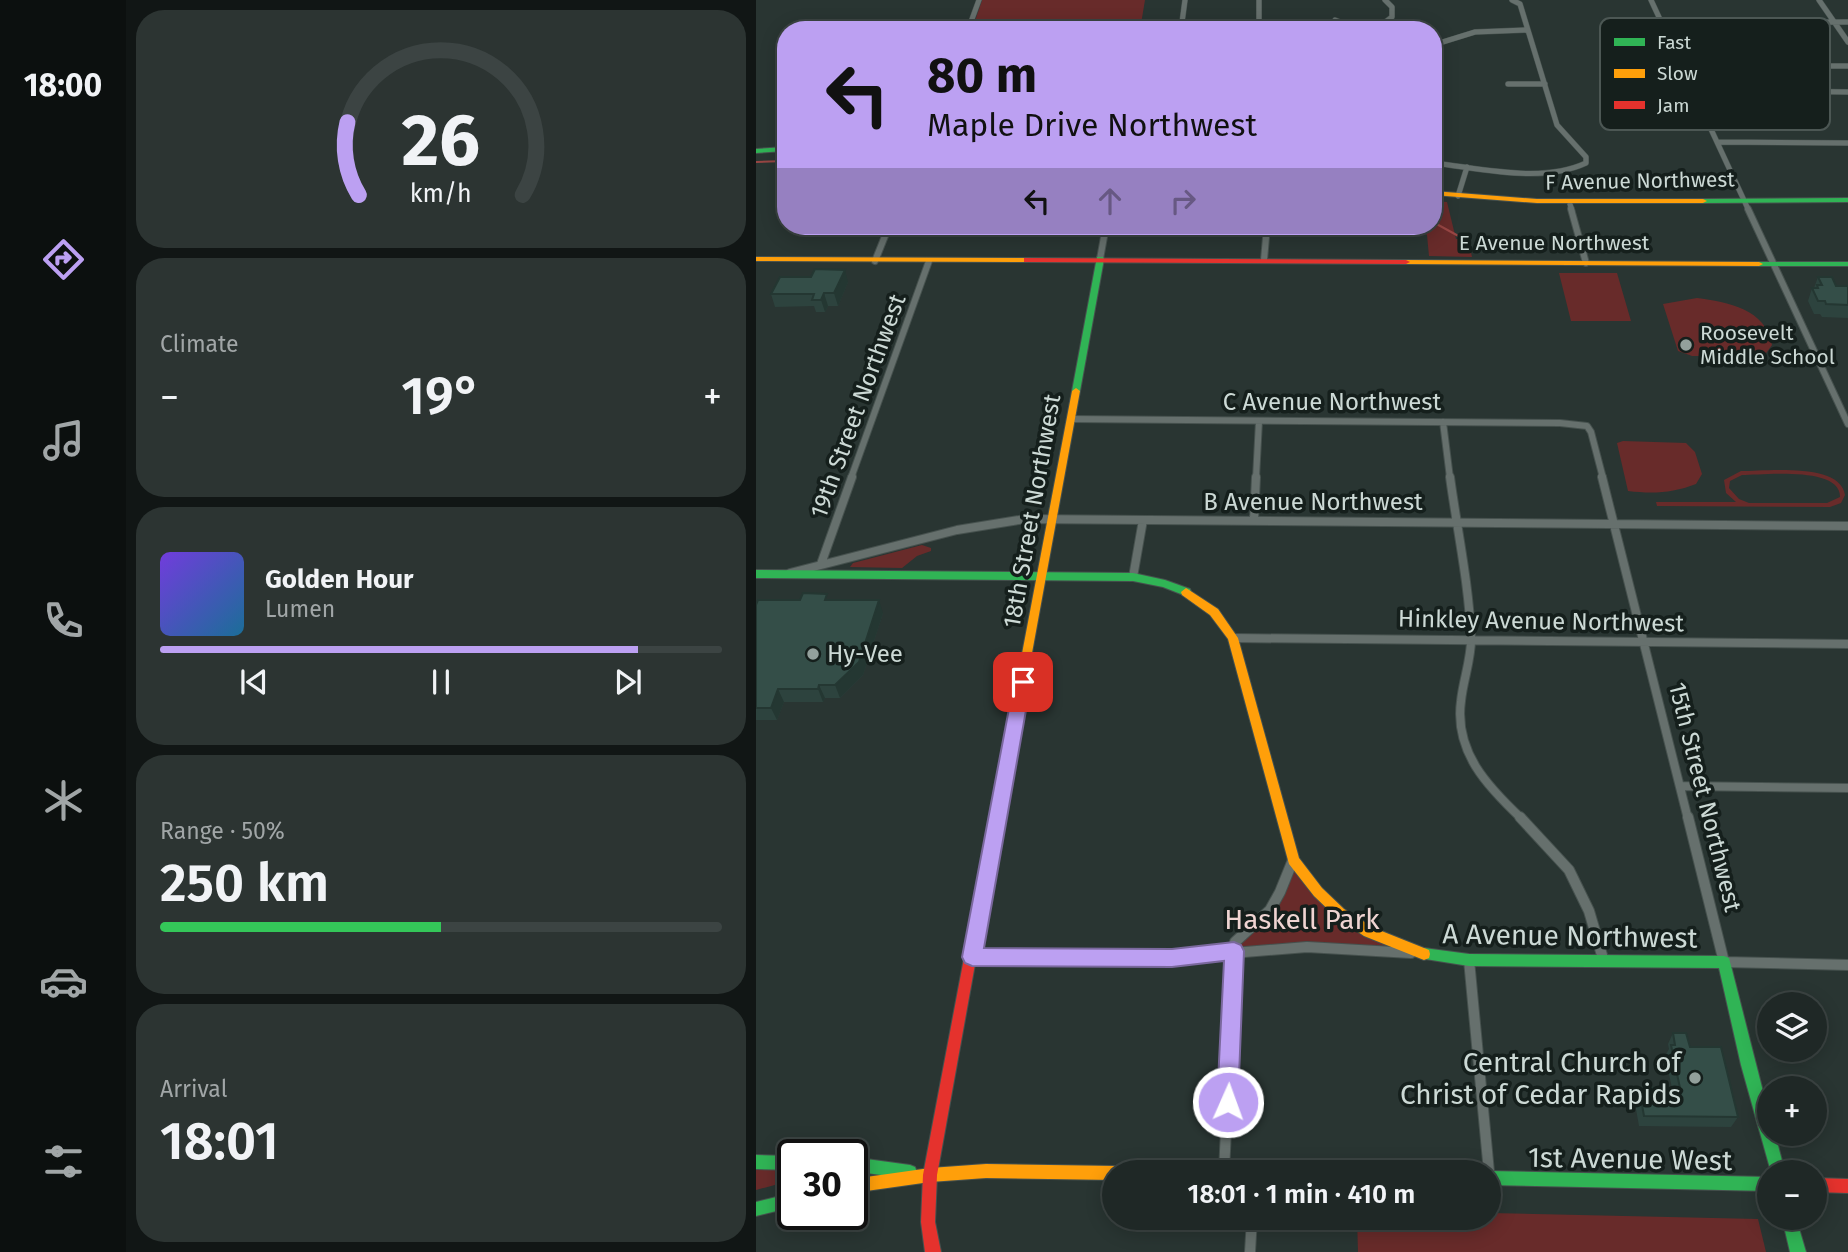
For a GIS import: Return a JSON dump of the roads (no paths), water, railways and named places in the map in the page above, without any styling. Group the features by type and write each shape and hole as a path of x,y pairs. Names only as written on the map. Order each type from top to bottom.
{"street":[{"path":"971,21 979,0"},
{"path":"1182,21 1185,0"},
{"path":"1259,0 1259,21"},
{"path":"1387,1 1401,0"},
{"path":"1442,164 1501,171 1542,171 1573,170 1586,163 1586,157 1557,125 1520,4 1512,0"},
{"path":"1651,0 1660,18"},
{"path":"1819,0 1848,42"},
{"path":"1387,1 1392,7 1390,21"},
{"path":"1830,22 1848,22"},
{"path":"1442,42 1475,32 1528,30"},
{"path":"1830,66 1848,66"},
{"path":"1508,83 1545,84"},
{"path":"1830,92 1848,92"},
{"path":"1711,130 1848,424"},
{"path":"1717,142 1848,143"},
{"path":"756,151 777,150"},
{"path":"1458,196 1467,167"},
{"name":"F Avenue Northwest","path":"1442,193 1570,204 1743,198 1848,200"},
{"path":"1570,204 1586,263"},
{"name":"19th Street Northwest","path":"875,261 885,235"},
{"name":"18th Street Northwest","path":"933,1252 928,1222 930,1175 1104,235"},
{"path":"1264,260 1266,235"},
{"name":"E Avenue Northwest","path":"756,259 1848,264"},
{"name":"19th Street Northwest","path":"821,564 929,261"},
{"name":"C Avenue Northwest","path":"1070,419 1578,423 1587,426 1591,432"},
{"path":"1254,520 1259,421"},
{"path":"1443,422 1471,639 1460,704 1461,727 1466,748 1475,768 1492,791 1538,834 1569,870 1589,911 1604,962"},
{"name":"15th Street Northwest","path":"1591,432 1681,786 1748,1065 1775,1160"},
{"name":"B Avenue Northwest","path":"785,574 957,530 1025,519 1848,526"},
{"path":"1133,578 1143,520"},
{"path":"756,574 1133,578 1159,582 1195,596 1223,620 1234,638 1293,860 1285,873 1279,896 1261,921 1235,942 1225,1160"},
{"name":"Hinkley Avenue Northwest","path":"1234,638 1848,644"},
{"path":"1681,786 1848,788"},
{"name":"A Avenue Northwest","path":"1293,860 1318,892 1340,913 1369,932 1418,953 1469,960 1848,965"},
{"path":"972,957 1172,958 1307,947 1418,953"},
{"path":"1469,960 1488,1160"},
{"path":"756,1162 777,1163"},
{"path":"868,1166 930,1175"},
{"path":"868,1184 986,1171 1102,1173"},
{"name":"1st Avenue West","path":"1501,1178 1757,1184"},
{"path":"1827,1185 1848,1186"},
{"path":"756,1209 777,1204"},
{"path":"1250,1252 1251,1230"},
{"path":"1793,1230 1798,1252"}],"waterway":[{"path":"756,162 777,161"},
{"path":"1442,227 1462,238"}],"place":[{"name":"Roosevelt Middle School","path":"1686,345"},
{"name":"Hy-Vee","path":"813,654"},
{"name":"Central Church of Christ of Cedar Rapids","path":"1695,1078"}],"park label":[{"name":"Haskell Park","path":"1302,919"}]}
